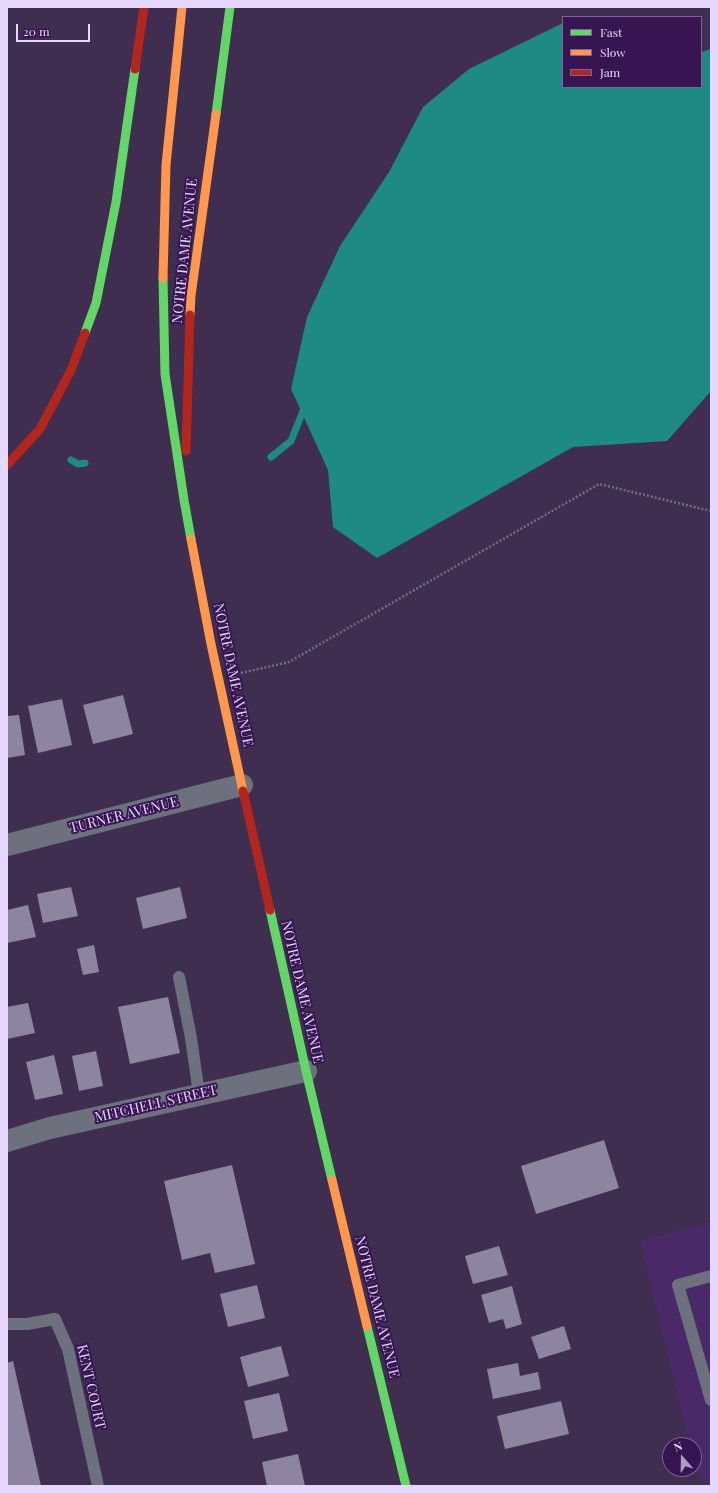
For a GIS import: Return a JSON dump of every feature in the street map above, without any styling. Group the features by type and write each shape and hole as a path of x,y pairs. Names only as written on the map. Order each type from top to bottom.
{"main road":[{"path":"7,465 40,429 71,370 96,303 116,202 144,7"},
{"name":"NOTRE DAME AVENUE","path":"182,7 166,165 162,269 165,374 184,500 219,678 306,1071 406,1486"},
{"name":"NOTRE DAME AVENUE","path":"184,500 191,296 230,7"}],"street":[{"name":"TURNER AVENUE","path":"7,845 242,785"},
{"name":"MITCHELL STREET","path":"7,1141 50,1128 306,1071"}],"lane":[{"path":"179,977 191,1038 199,1094"},
{"path":"711,1276 678,1285 711,1400"},
{"name":"KENT COURT","path":"7,1324 27,1324 55,1319 68,1349 98,1486"}],"path":[{"path":"219,678 289,662 599,484 711,511"}],"shaded area":[{"path":"562,23 562,88 702,88 702,52 711,49 711,391 667,441 573,447 377,558 333,527 328,470 291,389 307,317 340,246 389,172 423,107 469,69"},
{"path":"711,1222 711,1486 704,1486 701,1477 702,1437 689,1437 683,1418 640,1241"}],"building":[{"path":"123,695 133,734 93,744 83,705"},
{"path":"62,699 72,745 38,753 28,706"},
{"path":"19,715 25,755 7,758 7,716"},
{"path":"71,887 78,916 43,923 37,894"},
{"path":"180,887 187,918 143,929 136,898"},
{"path":"28,905 36,937 7,943 7,910"},
{"path":"94,945 99,972 83,975 77,949"},
{"path":"168,997 180,1053 130,1064 118,1007"},
{"path":"28,1003 35,1033 7,1039 7,1007"},
{"path":"96,1051 103,1086 79,1091 72,1056"},
{"path":"54,1055 63,1094 35,1100 26,1062"},
{"path":"604,1140 619,1188 536,1214 521,1166"},
{"path":"232,1165 255,1264 215,1273 210,1253 182,1260 164,1181"},
{"path":"499,1246 508,1275 473,1284 465,1256"},
{"path":"257,1285 265,1318 228,1327 220,1294"},
{"path":"512,1286 522,1324 506,1329 503,1319 489,1323 481,1295"},
{"path":"564,1326 571,1349 539,1359 531,1337"},
{"path":"281,1346 289,1376 248,1387 240,1357"},
{"path":"13,1361 41,1486 7,1486 7,1363"},
{"path":"518,1363 520,1376 538,1372 541,1389 493,1399 487,1369"},
{"path":"279,1393 288,1431 253,1439 244,1401"},
{"path":"561,1401 569,1434 505,1449 497,1416"},
{"path":"298,1454 305,1486 267,1486 262,1462"}],"waterway":[{"path":"271,457 291,441 305,406"},
{"path":"71,460 78,464 85,463"}],"traffic: fast":[{"path":"216,114 230,7"},
{"path":"85,333 96,303 116,202 135,69"},
{"path":"163,278 165,374 191,539"},
{"path":"270,910 332,1180"},
{"path":"367,1326 406,1486"}],"traffic: slow":[{"path":"163,278 166,165 182,7"},
{"path":"190,315 191,296 216,114"},
{"path":"191,539 211,644 243,791"},
{"path":"332,1180 367,1326"}],"traffic: jam":[{"path":"135,69 144,7"},
{"path":"186,451 190,315"},
{"path":"7,465 40,429 71,370 85,333"},
{"path":"243,791 270,910"}]}
